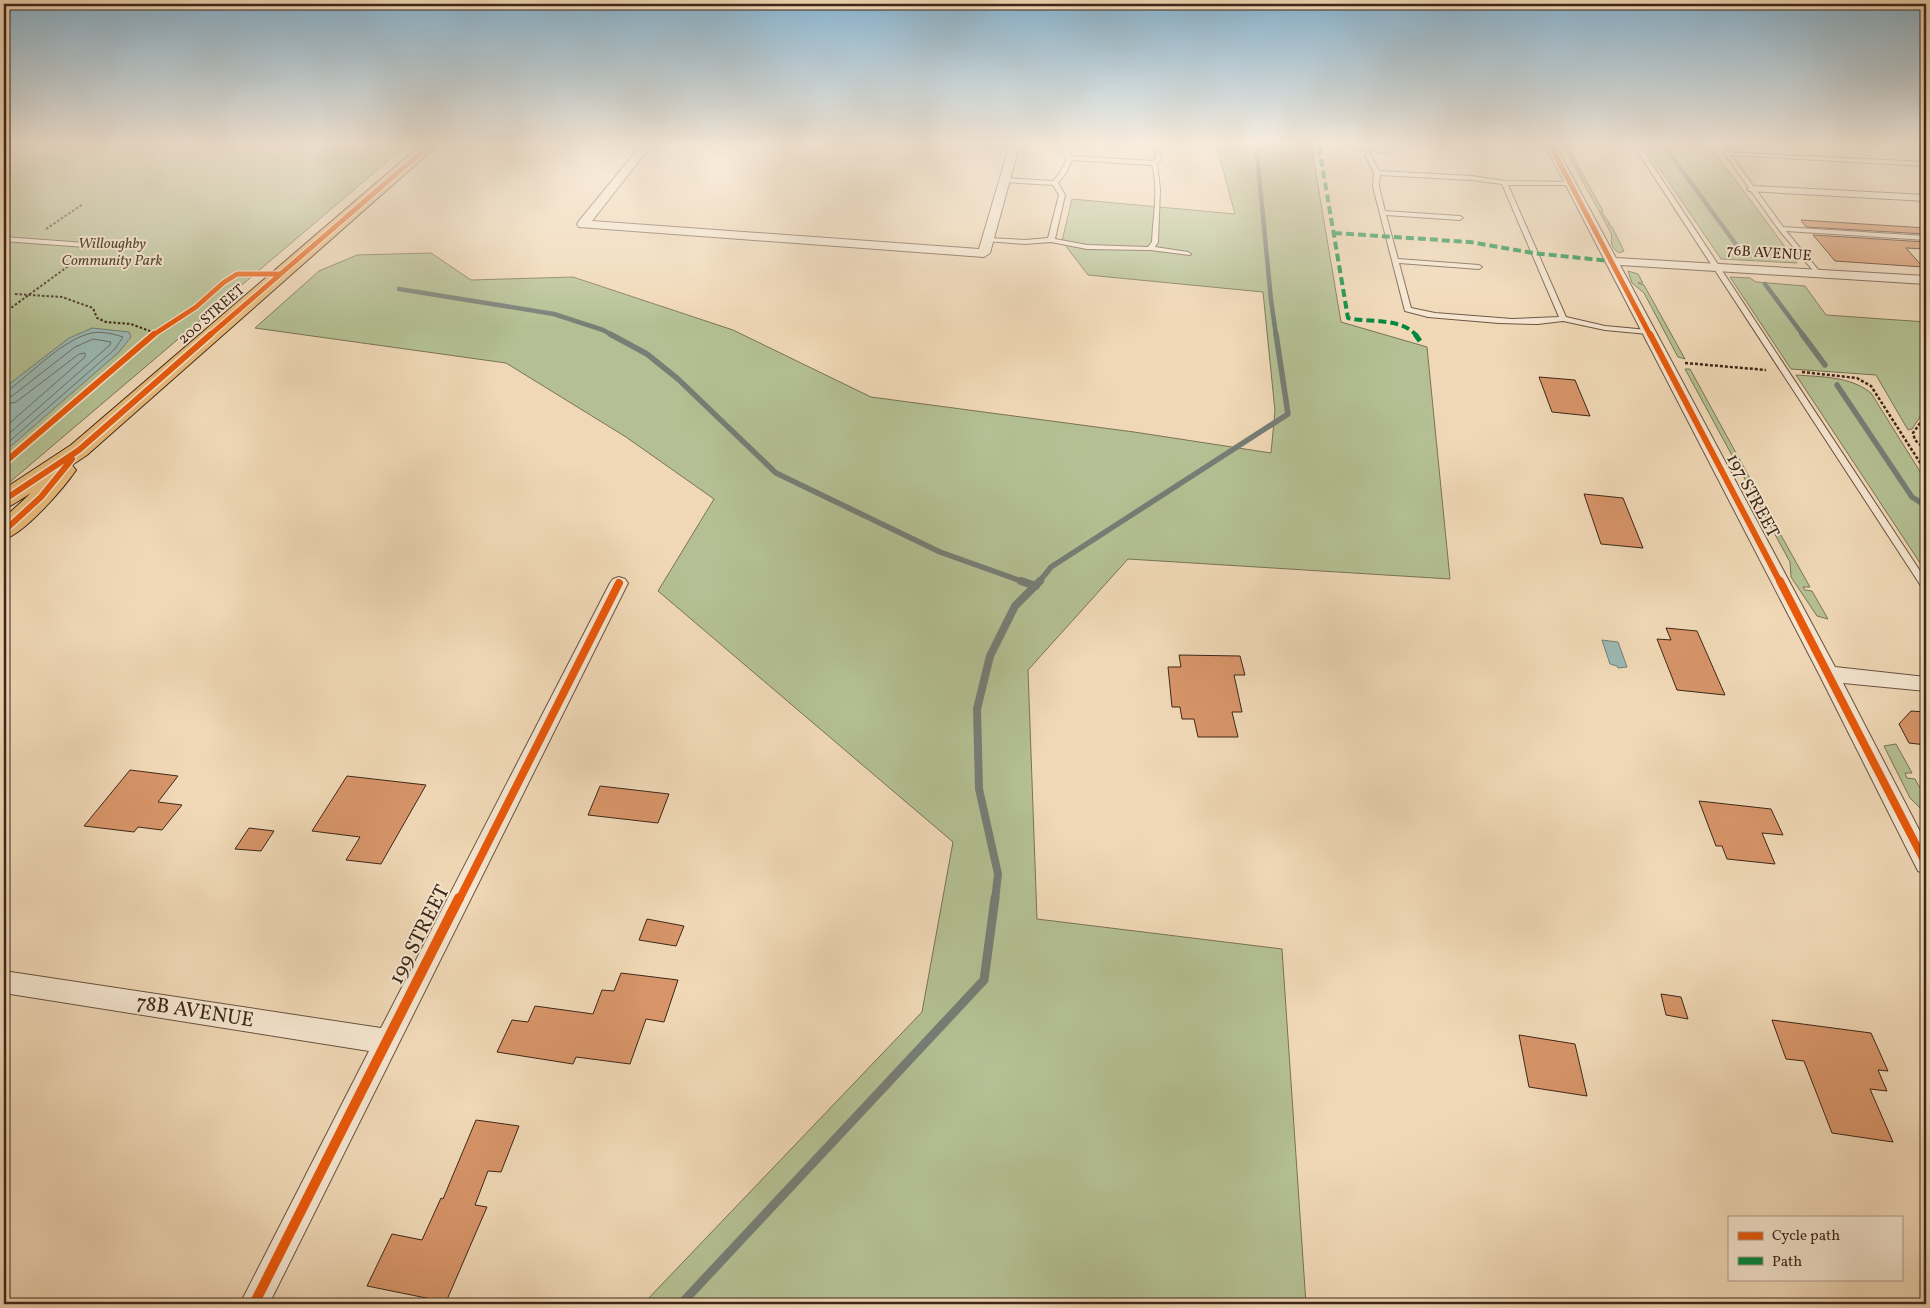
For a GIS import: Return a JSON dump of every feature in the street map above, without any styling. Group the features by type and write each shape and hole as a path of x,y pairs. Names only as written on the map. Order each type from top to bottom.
{"main road":[{"name":"200 STREET","path":"4,500 79,450 361,204"},
{"name":"200 STREET","path":"4,531 41,497 79,450"}],"street":[{"path":"599,204 583,224 984,253 998,204"},
{"name":"197 STREET","path":"1581,204 1829,674 1926,864"},
{"name":"76B AVENUE","path":"1610,261 1926,280"},
{"name":"199 STREET","path":"254,1304 619,583"},
{"path":"1829,674 1926,684"},
{"name":"78B AVENUE","path":"4,982 386,1041"}],"lane":[{"path":"1052,240 1060,204"},
{"path":"1150,248 1155,242 1156,204"},
{"path":"1381,204 1408,309 1416,313 1524,323 1562,320 1605,328 1648,332"},
{"path":"1513,204 1562,320"},
{"path":"1676,204 1926,587"},
{"path":"1764,204 1781,229 1818,273"},
{"path":"1384,213 1460,218"},
{"path":"1781,229 1926,238"},
{"path":"4,239 85,245"},
{"path":"988,240 1025,242 1052,240 1087,247 1120,250 1150,248 1188,254"},
{"path":"1395,262 1479,268"}],"path":[{"path":"4,313 97,246 85,245"},
{"path":"15,294 62,297 92,308 97,318 106,322 131,324 152,335 162,328"},
{"path":"1926,415 1913,433 1916,440 1926,450"},
{"path":"1906,439 1916,440"}],"green space":[{"name":"Willoughby Community Park","path":"4,204 337,204 4,487"},
{"path":"1071,204 1127,204 1235,214 1232,204 1321,204 1341,322 1427,347 1450,579 1128,559 1028,670 1037,919 1282,949 1306,1304 643,1304 922,1012 953,842 658,591 714,499 626,437 506,363 255,328 319,271 357,255 431,253 471,280 573,277 733,330 871,397 1134,432 1271,453 1275,411 1263,292 1088,275 1062,241"},
{"path":"1595,204 1599,204 1603,211 1601,211 1610,224 1608,224 1612,227 1624,251 1619,253 1613,248 1611,233"},
{"path":"1684,204 1753,204 1797,263 1721,259"},
{"path":"1628,271 1638,274 1643,283 1638,283 1644,285 1685,359 1678,357 1644,293 1632,283"},
{"path":"1730,277 1750,278 1756,282 1805,286 1826,315 1926,322 1926,408 1912,429 1908,430 1876,375 1791,369"},
{"path":"1685,369 1690,369 1775,524 1772,524 1775,530 1778,530 1810,587 1803,587 1805,590 1812,591 1828,619 1817,616 1791,577 1790,562"},
{"path":"1796,375 1845,380 1863,387 1871,393 1926,481 1926,572"},
{"path":"1896,744 1912,773 1905,773 1907,778 1915,779 1926,799 1926,814 1910,798 1884,746"}],"water":[{"path":"92,328 129,332 131,337 119,352 4,452 4,388 69,338"},
{"path":"1602,640 1618,642 1627,667 1618,668 1610,664"}],"building":[{"path":"1801,220 1926,228 1926,234 1806,227"},
{"path":"1813,235 1926,242 1926,249 1906,248 1923,267 1835,261"},
{"path":"1539,377 1575,380 1590,416 1552,412"},
{"path":"1584,494 1623,498 1643,548 1601,544"},
{"path":"1666,628 1697,631 1725,695 1677,690 1657,639 1671,640"},
{"path":"1179,655 1240,656 1245,675 1234,675 1242,712 1232,712 1238,737 1198,737 1194,719 1182,719 1180,707 1172,707 1168,667 1181,667"},
{"path":"1911,711 1926,712 1926,745 1909,743 1899,724"},
{"path":"130,770 178,776 158,802 182,805 162,830 138,827 134,832 84,826"},
{"path":"347,776 426,785 381,864 346,860 360,837 312,831"},
{"path":"600,786 669,794 658,823 588,815"},
{"path":"1699,801 1771,809 1783,835 1762,833 1775,864 1727,859 1722,846 1716,846"},
{"path":"249,828 274,831 261,851 235,849"},
{"path":"647,919 684,926 676,946 639,940"},
{"path":"621,973 678,980 664,1022 646,1019 630,1064 576,1057 573,1064 497,1052 512,1020 528,1022 535,1006 593,1014 602,990 614,991"},
{"path":"1661,994 1681,997 1688,1019 1666,1015"},
{"path":"1772,1020 1871,1033 1888,1071 1878,1070 1887,1091 1870,1089 1893,1142 1832,1133 1804,1061 1786,1059"},
{"path":"1519,1035 1575,1044 1587,1096 1529,1087"},
{"path":"476,1120 519,1126 501,1172 488,1171 475,1205 487,1207 446,1302 367,1286 392,1234 422,1240 441,1198 443,1199"}],"waterway":[{"path":"1262,204 1276,335"},
{"path":"1707,204 1743,254"},
{"path":"1765,284 1803,335"},
{"path":"399,289 554,314 603,330 612,335"},
{"path":"610,334 647,354 678,379 776,473 940,552 1024,582"},
{"path":"1039,582 1051,567 1288,414 1276,334"},
{"path":"1802,334 1825,365"},
{"path":"1837,385 1912,497 1926,506"},
{"path":"1024,582 1035,586"},
{"path":"1035,586 1039,582"},
{"path":"995,900 998,874 979,789 977,709 990,656 1015,606 1035,586"},
{"path":"681,1304 984,980 995,898"}],"marked path":[{"path":"1329,204 1348,318 1398,325 1415,333 1420,341"},
{"path":"1334,233 1470,242 1533,253 1610,261"}],"cycle path":[{"path":"4,500 79,450 361,204"},
{"path":"1581,204 1829,674 1926,864"},
{"path":"4,463 155,333 196,307 223,283 237,274 279,274"},
{"path":"4,531 41,497 72,459"},
{"path":"254,1304 619,583"}]}
